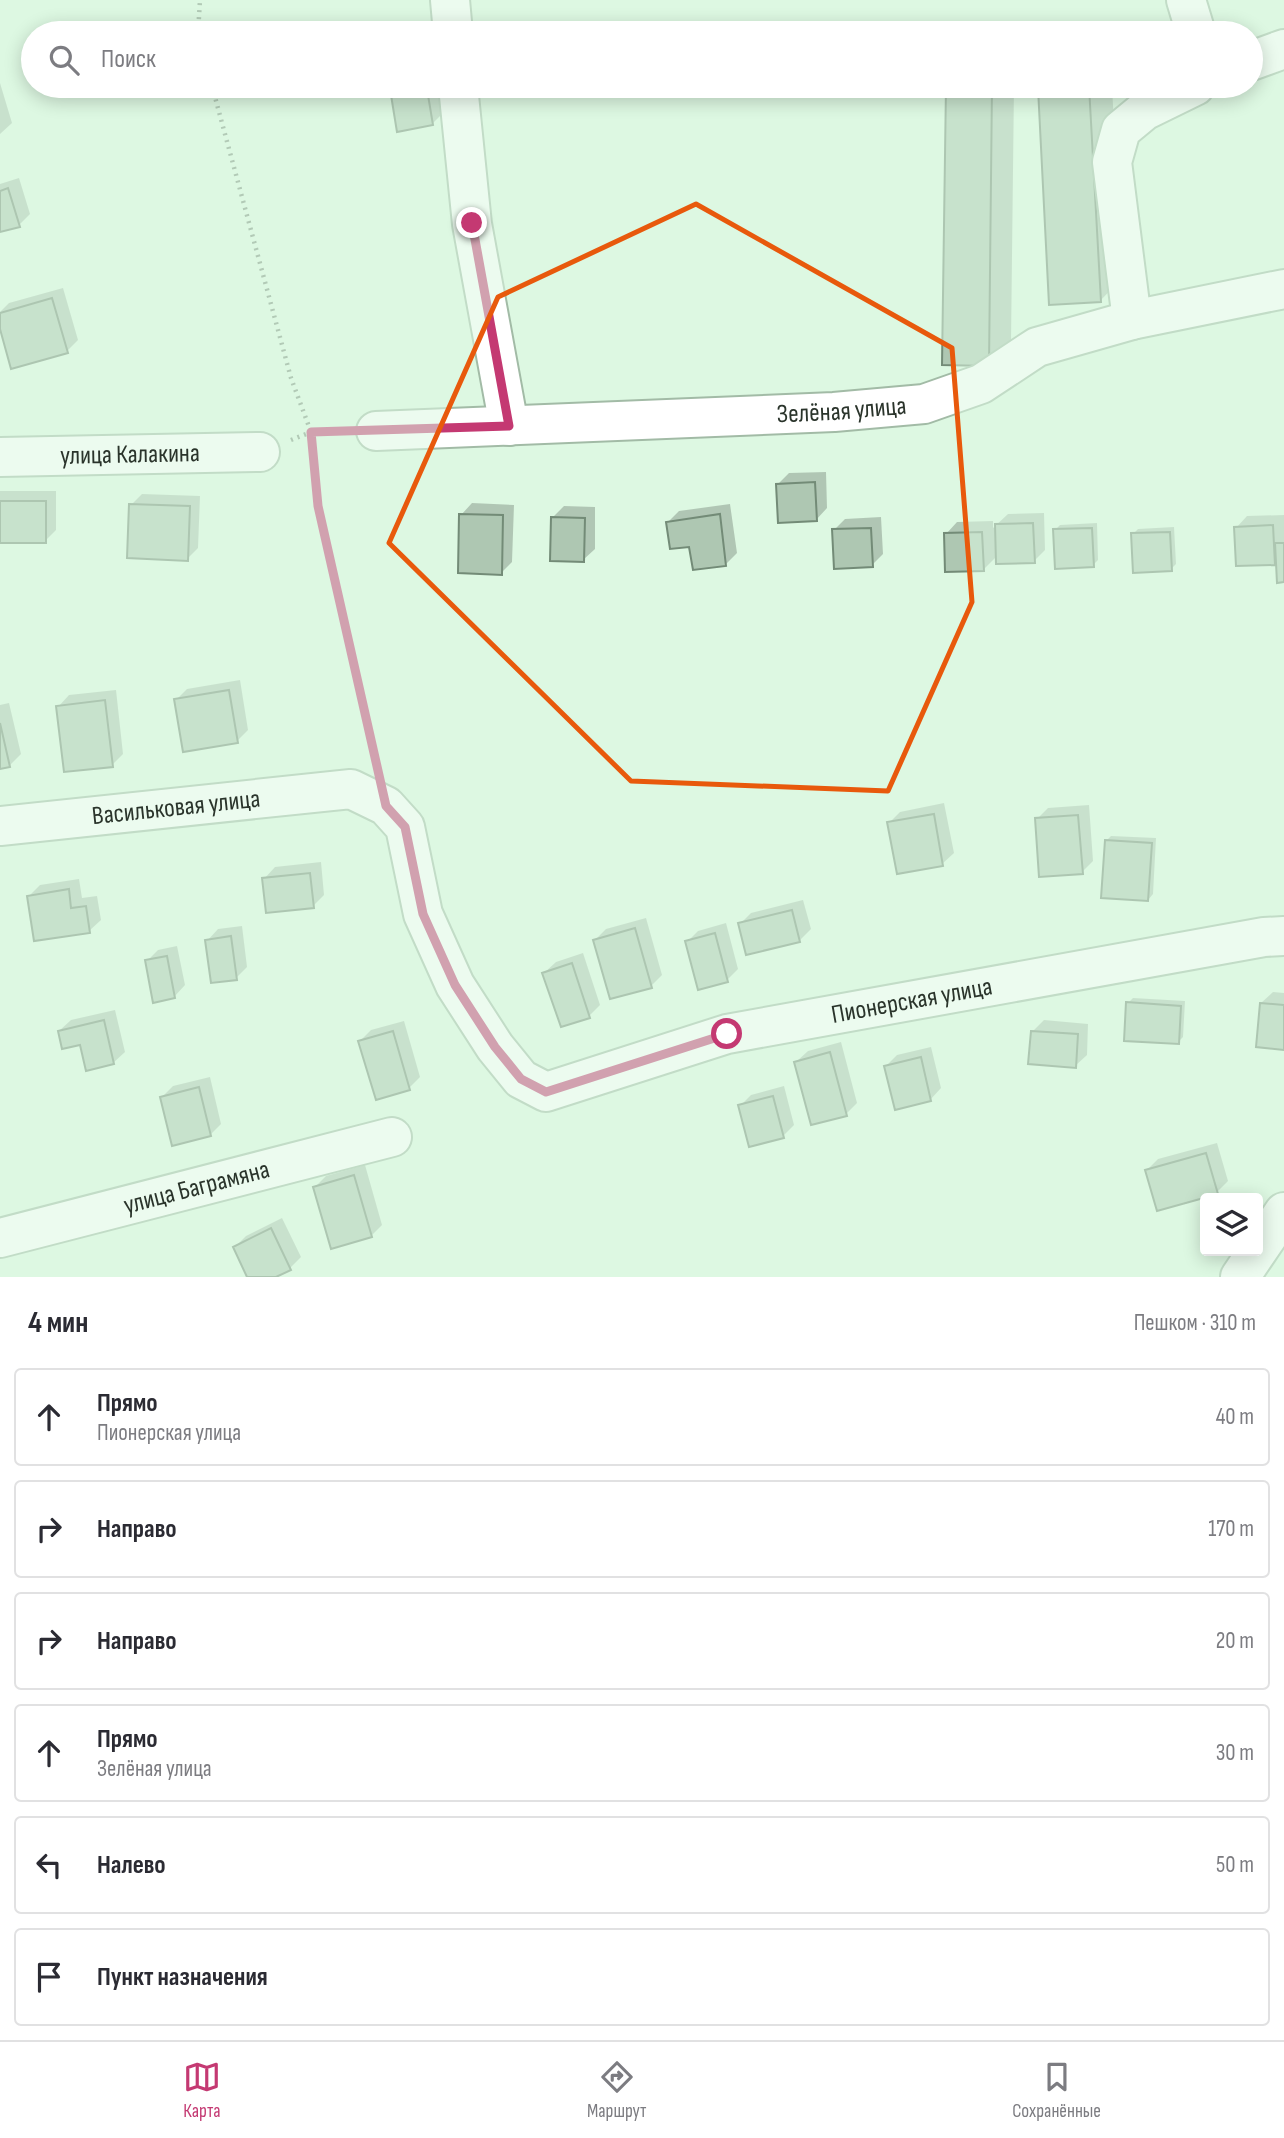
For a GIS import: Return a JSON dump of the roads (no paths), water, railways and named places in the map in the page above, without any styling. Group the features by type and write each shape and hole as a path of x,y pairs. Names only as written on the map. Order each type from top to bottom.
{"street":[{"path":"450,0 452,21"},
{"path":"1186,0 1192,21"},
{"path":"1263,57 1284,49"},
{"path":"459,98 472,223 509,426"},
{"path":"1132,320 1112,162 1121,130 1144,111 1171,98"},
{"name":"Зелёная улица","path":"376,432 834,412 924,404 981,384 1037,347 1132,320 1284,289"},
{"name":"улица Калакина","path":"0,457 260,452"},
{"name":"Васильковая улица","path":"0,826 351,789 386,806 405,827 423,914 455,985 495,1047 521,1079 546,1092"},
{"name":"Пионерская улица","path":"546,1092 727,1034 1264,937 1284,936"},
{"name":"улица Баграмяна","path":"0,1238 393,1137"},
{"path":"1240,1277 1284,1212"}]}
